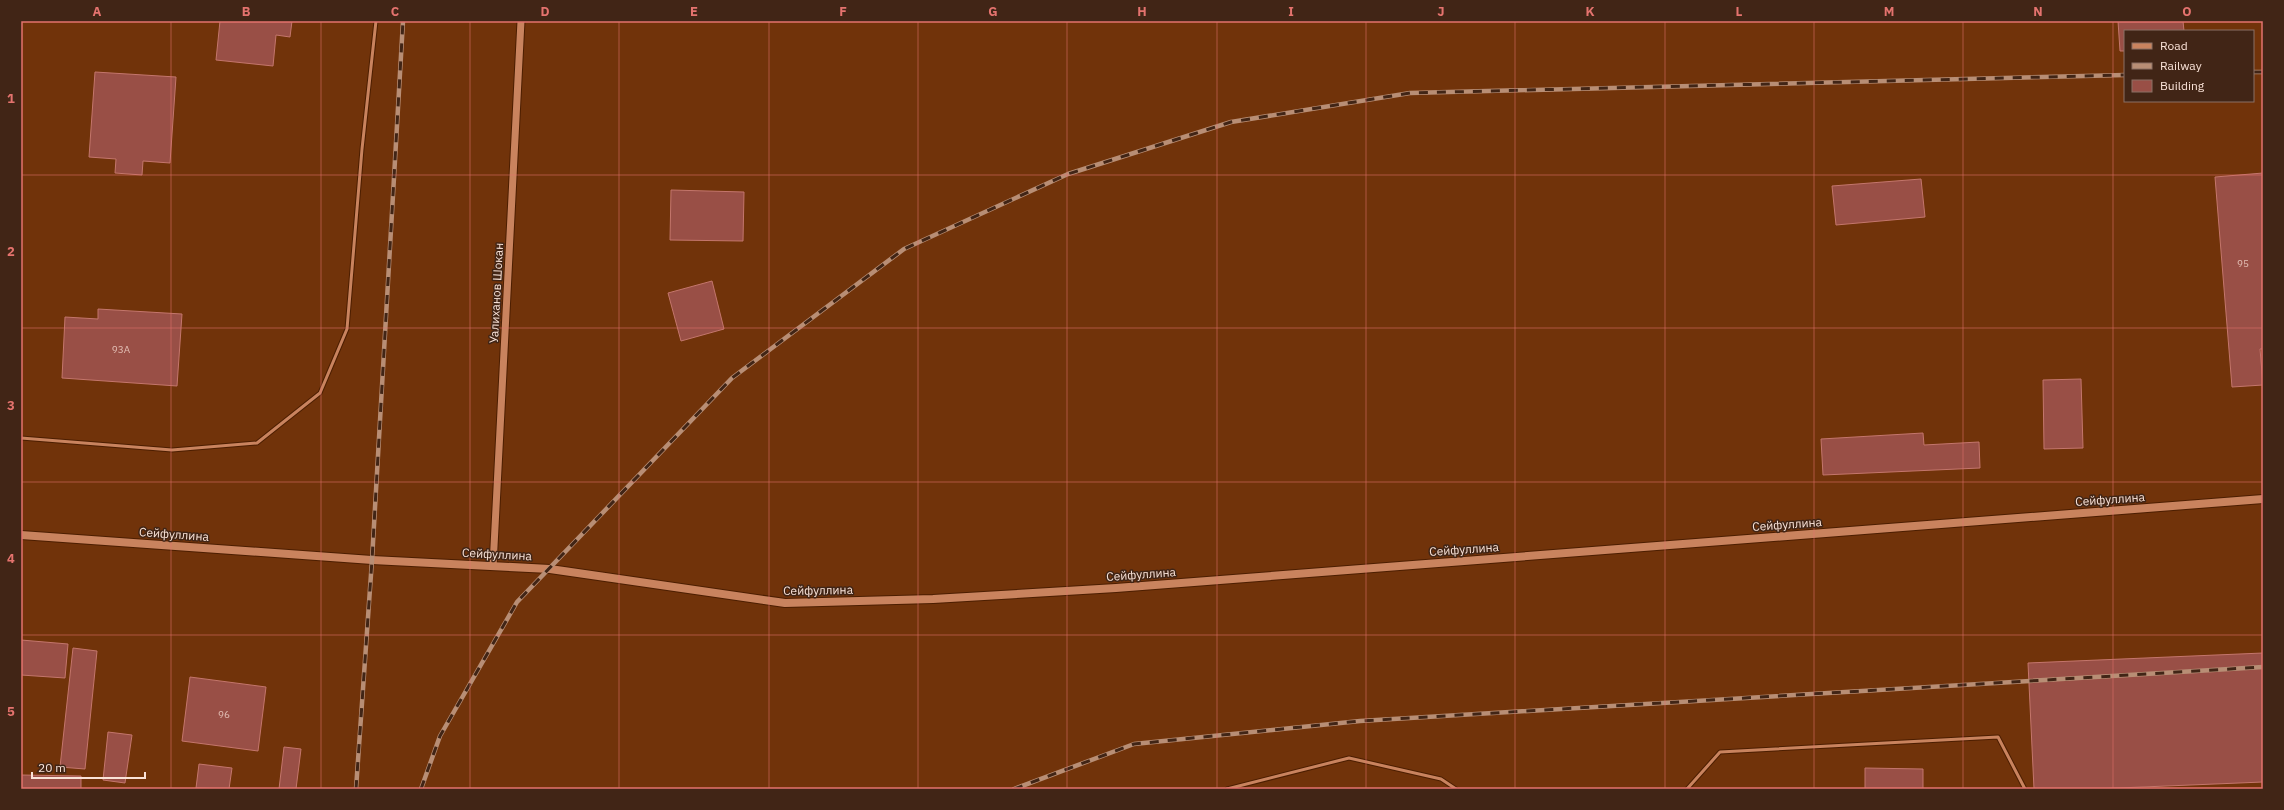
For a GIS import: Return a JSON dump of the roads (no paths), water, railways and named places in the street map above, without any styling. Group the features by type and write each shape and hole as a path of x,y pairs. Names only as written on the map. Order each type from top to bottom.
{"main road":[{"name":"Сейфуллина","path":"21,535 372,560 550,569 785,603 925,599 1116,588 2263,500"}],"street":[{"name":"Уалиханов Шокан","path":"493,566 522,21"}],"lane":[{"path":"21,438 172,450 257,443 320,393 347,329 362,149 376,21"},
{"path":"1687,789 1720,752 1998,737 2025,789"},
{"path":"1227,789 1349,758 1441,779 1456,789"}],"railway":[{"path":"356,789 372,560 403,21"},
{"path":"2254,72 2263,72"},
{"path":"421,789 440,736 517,602 732,378 904,249 1068,174 1231,122 1410,93 2124,75"},
{"path":"1014,789 1134,744 1360,721 2263,667"}]}
